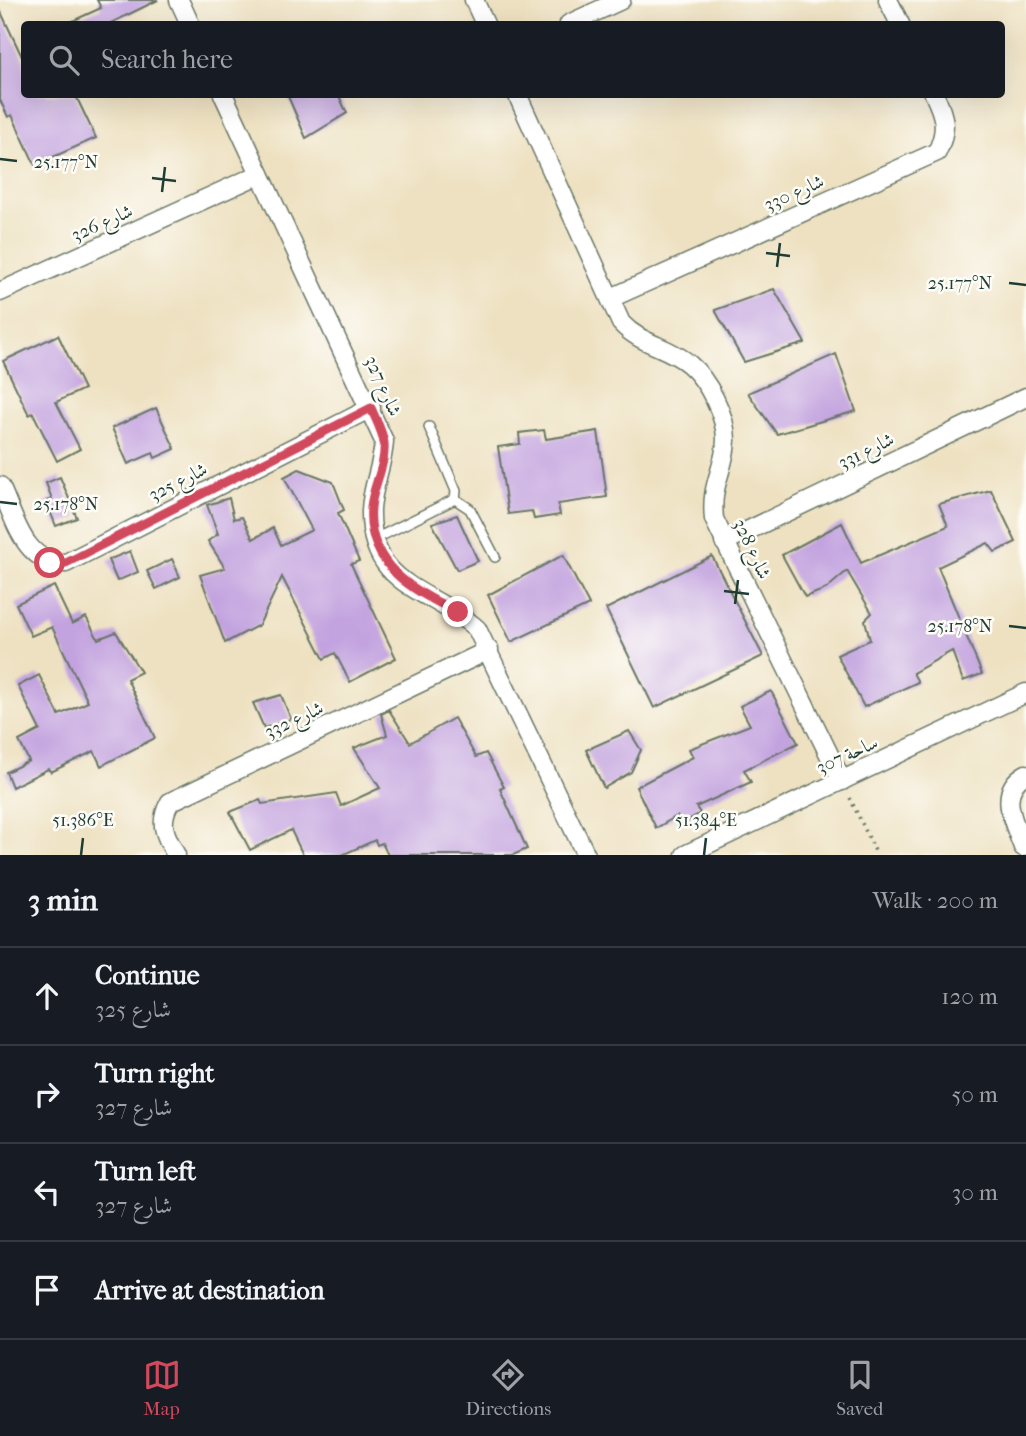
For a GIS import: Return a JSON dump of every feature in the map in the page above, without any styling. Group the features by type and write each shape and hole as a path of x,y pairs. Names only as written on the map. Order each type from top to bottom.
{"street":[{"path":"179,0 189,21"},
{"path":"474,0 484,21"},
{"path":"576,21 621,0"},
{"path":"888,0 898,21"},
{"name":"شارع 327","path":"225,98 384,441 384,462 371,508 375,539 395,576 413,590 458,612 477,629 586,855"},
{"name":"شارع 328","path":"519,98 621,323 632,336 670,351 690,365 704,381 721,415 726,439 712,500 714,519 842,780"},
{"name":"شارع 330","path":"611,298 937,152 945,136 946,118 936,98"},
{"name":"شارع 326","path":"0,292 260,174"},
{"name":"شارع 331","path":"724,542 1026,397"},
{"name":"شارع 325","path":"0,485 32,554 50,563 66,563 371,408"},
{"name":"شارع 332","path":"176,855 163,830 163,815 170,802 489,650"},
{"name":"ساحة 307","path":"685,855 1026,693"},
{"path":"1006,855 1025,846 1009,806 1009,793 1016,779 1026,774"}],"lane":[{"path":"429,427 456,491 455,499"},
{"path":"375,539 455,499"},
{"path":"455,499 470,509 495,557"}],"path":[{"path":"842,780 877,855"}],"building":[{"path":"97,0 158,0 115,21 73,21 101,8"},
{"path":"0,10 21,55 21,98 77,98 96,138 35,165 12,115 8,117 0,100"},
{"path":"289,98 340,98 347,113 306,138"},
{"path":"774,289 805,343 744,362 715,310"},
{"path":"58,335 84,389 56,402 80,449 57,461 33,413 29,415 3,361"},
{"path":"836,354 856,411 777,434 748,393"},
{"path":"156,408 175,449 155,458 153,453 128,464 112,428"},
{"path":"544,430 546,439 598,431 607,497 558,504 560,515 534,519 532,511 508,514 498,447 520,444 519,433"},
{"path":"299,469 333,482 344,510 338,513 359,561 351,564 396,658 350,682 335,653 324,659 282,577 259,625 225,643 200,575 225,568 208,541 218,534 207,505 229,498 234,519 242,517 253,539 273,528 281,545 312,530 284,477"},
{"path":"60,477 77,518 56,526 46,501 52,499 46,483"},
{"path":"991,490 1016,542 995,552 988,543 938,567 982,674 963,681 952,651 913,673 918,682 864,707 837,655 870,640 865,620 872,613 847,571 826,589 805,597 782,555 842,523 861,563 948,526 939,504"},
{"path":"457,515 478,561 457,570 432,523"},
{"path":"130,551 138,572 117,581 108,560"},
{"path":"563,555 589,605 511,642 488,595"},
{"path":"712,556 763,656 654,708 606,609"},
{"path":"172,559 180,577 156,589 147,571"},
{"path":"54,586 72,624 86,617 98,639 116,632 141,672 127,679 155,738 101,766 94,751 12,787 6,772 29,761 19,741 40,730 18,686 39,675 59,715 88,702 52,627 31,636 16,604"},
{"path":"771,691 798,743 744,770 751,782 696,807 700,813 682,824 677,816 656,828 636,787 693,757 689,749 750,725 740,706"},
{"path":"281,695 291,719 264,728 253,703"},
{"path":"389,710 410,743 454,718 476,757 486,753 504,787 500,789 527,849 513,855 388,855 382,843 377,845 375,840 342,855 303,855 291,830 250,850 230,812 260,800 262,804 336,793 341,806 380,788 354,748 387,735 381,714"},
{"path":"629,731 641,750 631,772 604,788 586,750"}],"route":[{"path":"50,563 66,563 371,408 384,441 384,462 371,508 372,530 383,559 395,576 413,590 458,612"}]}
